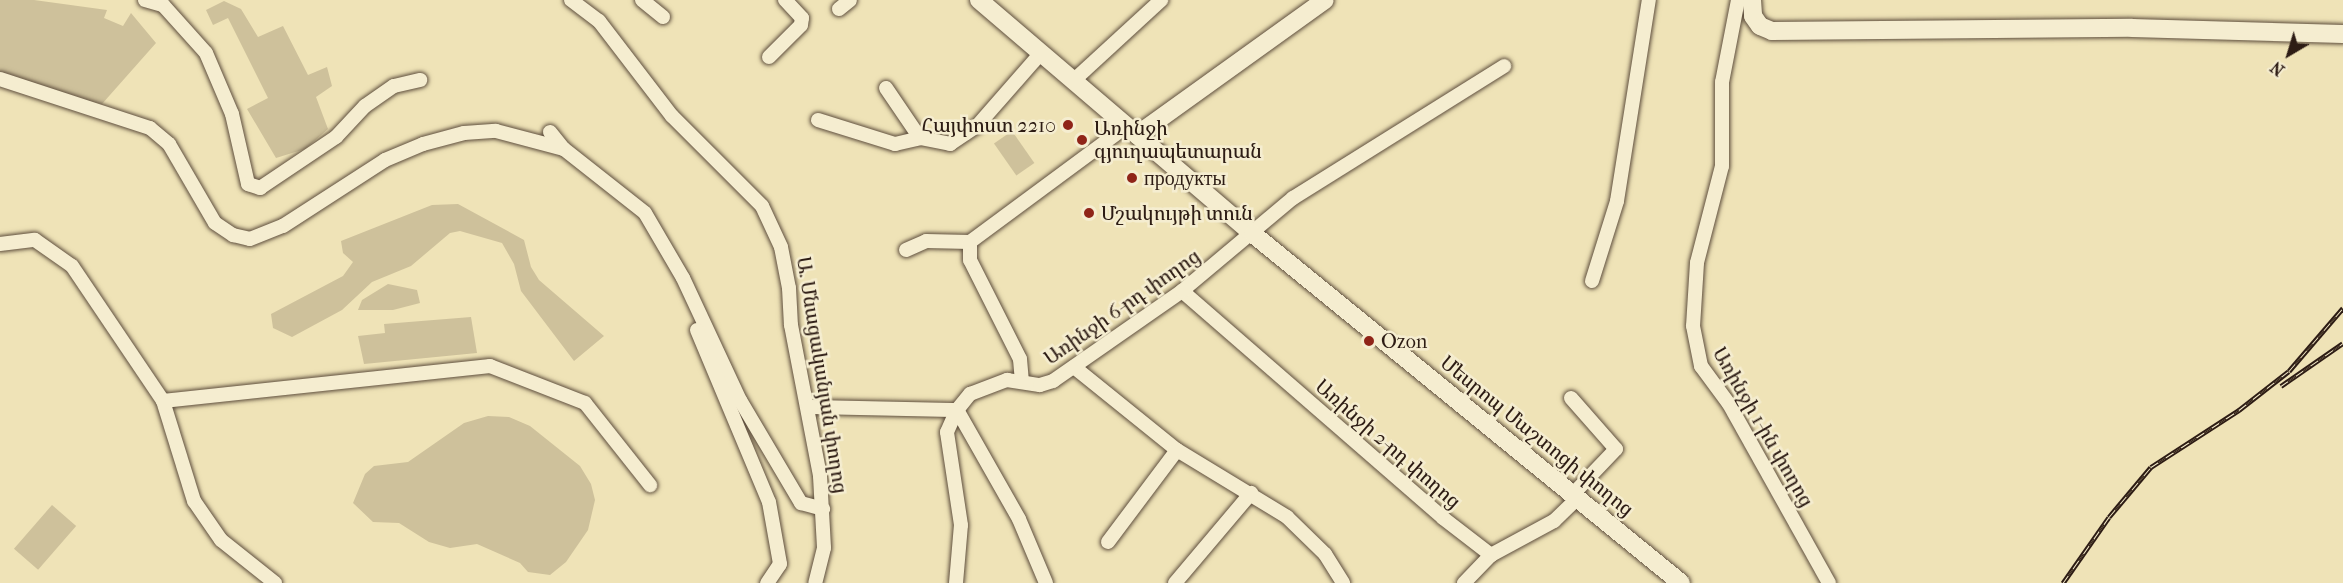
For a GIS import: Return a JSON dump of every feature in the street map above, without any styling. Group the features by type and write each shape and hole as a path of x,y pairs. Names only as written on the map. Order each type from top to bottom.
{"street":[{"path":"145,0 163,5 206,53 232,114 248,184 260,188 336,137 364,106 394,86 420,80"},
{"name":"Ա. Մնացականյան փողոց","path":"571,0 599,21 672,116 762,206 781,247 789,288 791,325 808,407 823,509 824,548 815,583"},
{"path":"642,0 663,17"},
{"path":"769,57 801,25 802,18 785,0"},
{"path":"838,9 850,0"},
{"name":"Մեսրոպ Մաշտոցի փողոց","path":"979,0 1253,234 1681,583"},
{"path":"1073,81 1161,0"},
{"path":"906,250 926,241 970,242 1325,0"},
{"path":"1592,281 1617,201 1649,0"},
{"name":"Առինջի 1-ին փողոց","path":"1738,0 1722,81 1722,166 1697,263 1693,326 1701,366 1729,404 1829,583"},
{"path":"1752,0 1753,16 1761,26 1772,31 2132,28 2343,34"},
{"path":"818,120 895,144 920,138 950,144 977,126 1041,54"},
{"name":"Առինջի 6-րդ փողոց","path":"957,410 970,394 990,384 1047,383 1074,367 1182,291 1253,234 1293,198 1504,66"},
{"path":"0,79 150,128 169,144 215,223 233,235 250,239 283,226 385,160 423,144 464,133 496,130 564,149"},
{"path":"885,88 920,138"},
{"path":"550,132 564,149 645,213 683,278 694,307 740,400 801,503 823,509"},
{"path":"0,244 35,240 72,266 163,401 194,501 221,540 275,583"},
{"path":"970,242 970,260 1020,359 1022,382"},
{"name":"Առինջի 2-րդ փողոց","path":"1182,291 1491,555"},
{"path":"694,307 702,344 769,502 780,564 767,583"},
{"path":"163,401 490,366 585,403 650,485"},
{"path":"1074,367 1177,450 1251,493 1294,524 1325,554 1343,583"},
{"path":"1464,583 1491,555 1554,521 1616,449 1571,398"},
{"path":"808,407 957,410"},
{"path":"956,583 961,525 947,432 957,410"},
{"path":"957,410 1020,519 1046,583"},
{"path":"1108,542 1177,450"},
{"path":"1174,583 1251,493"}],"shaded area":[{"path":"0,0 34,0 107,10 104,18 123,26 131,13 156,43 102,104 0,80"},
{"path":"224,1 241,9 258,37 283,26 308,75 327,67 332,86 316,97 328,129 305,149 276,158 247,109 268,98 228,18 213,25 206,10"},
{"path":"1012,131 1034,163 1016,176 994,144"},
{"path":"458,204 524,240 531,267 539,280 604,336 574,361 521,291 514,264 502,243 460,231 450,233 411,266 372,282 342,310 292,337 273,328 271,314 343,276 353,262 343,253 341,241 432,205"},
{"path":"388,284 417,290 420,303 393,310 358,310 362,300"},
{"path":"471,317 477,353 364,364 358,336 385,333 384,324"},
{"path":"488,416 509,417 530,426 580,466 591,484 595,500 588,530 566,562 550,575 528,572 520,563 477,544 450,548 429,542 399,523 373,522 353,503 365,474 374,466 408,462 464,423"},
{"path":"52,505 76,526 38,570 14,549"}],"railway":[{"path":"2063,583 2109,517 2151,467 2239,410 2289,371 2343,308"},
{"path":"2281,386 2343,343"}],"place":[{"name":"Հայփոստ 2210","path":"1068,125"},
{"name":"Առինջի գյուղապետարան","path":"1082,140"},
{"name":"продукты","path":"1132,178"},
{"name":"Մշակույթի տուն","path":"1089,213"},
{"name":"Ozon","path":"1369,341"}]}
